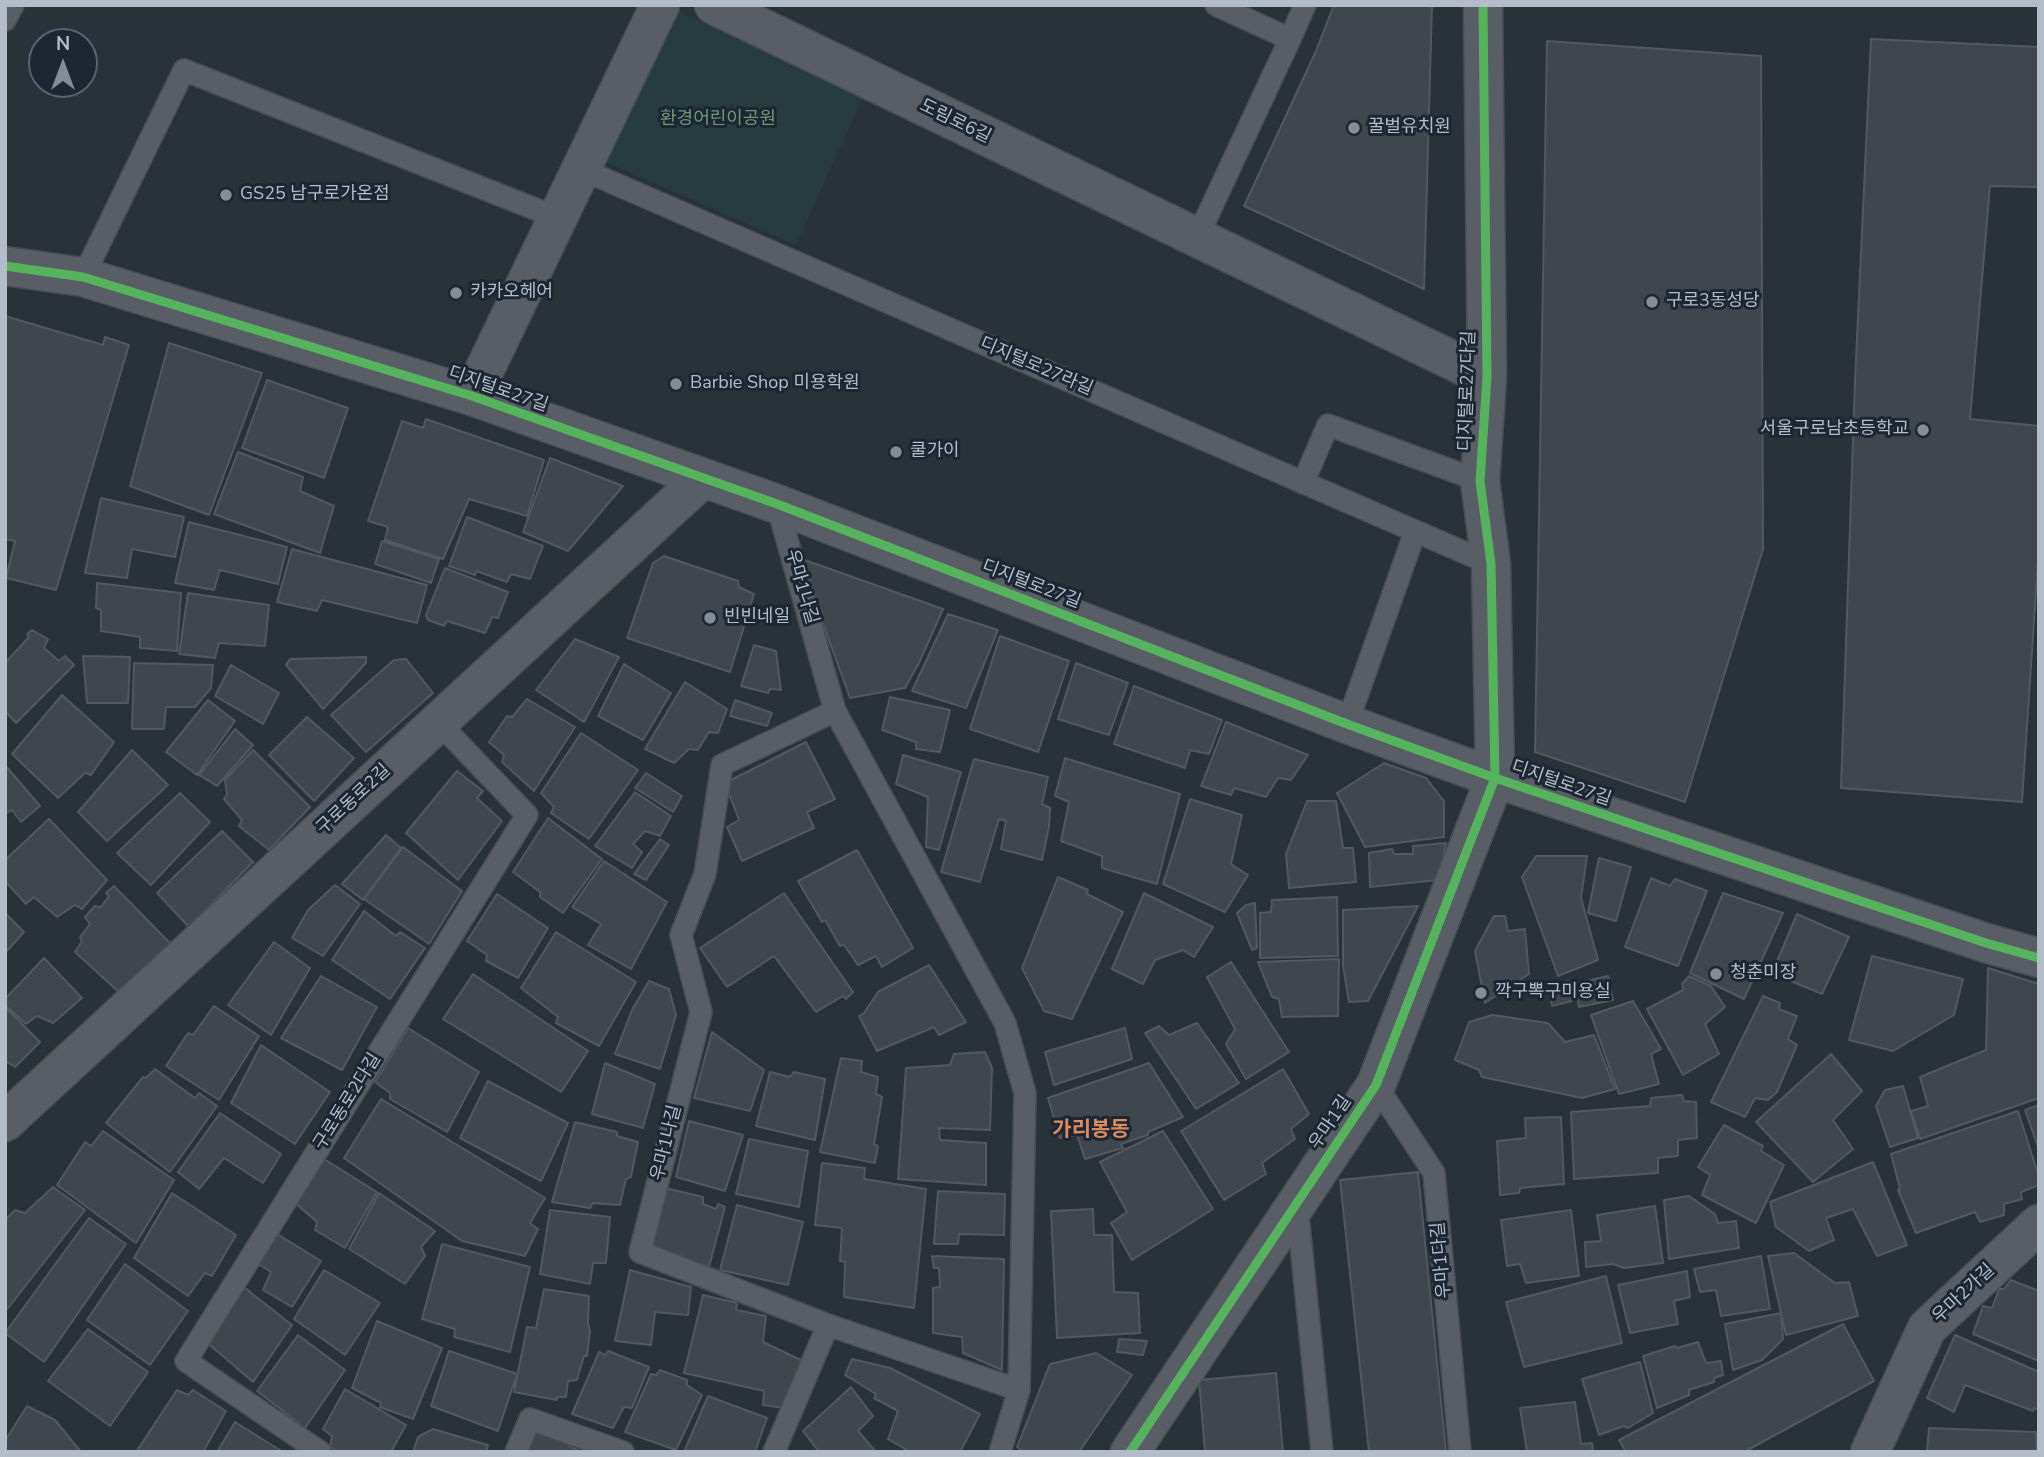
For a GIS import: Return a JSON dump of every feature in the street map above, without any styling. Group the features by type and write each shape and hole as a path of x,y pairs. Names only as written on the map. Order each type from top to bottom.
{"street":[{"path":"472,396 660,5"},
{"name":"도림로6길","path":"713,5 1487,377"},
{"name":"디지털로27다길","path":"1483,5 1487,377 1480,481 1491,564 1495,778"},
{"name":"디지털로27길","path":"5,266 83,277 472,396 777,504 1495,778 1986,943 2039,958"},
{"name":"구로동로2길","path":"5,1122 703,478"},
{"name":"우마1길","path":"1130,1452 1376,1084 1495,778"},
{"name":"우마2가길","path":"1870,1452 1927,1328 2039,1224"}],"lane":[{"path":"5,20 13,5"},
{"path":"1216,5 1290,39"},
{"path":"1197,238 1305,5"},
{"path":"83,277 184,70 558,218"},
{"name":"디지털로27라길","path":"582,169 1491,564"},
{"name":"디지털로27다길","path":"1303,483 1328,425 1480,481"},
{"name":"우마1나길","path":"777,504 835,711 1005,1023 1025,1093 1020,1390 1000,1452"},
{"path":"1348,724 1415,532"},
{"name":"우마1나길","path":"835,711 722,765 705,874 681,935 701,1012 640,1252 828,1325 1020,1390"},
{"name":"구로동로2다길","path":"320,1452 186,1361 527,815 438,722"},
{"name":"우마1다길","path":"1376,1084 1434,1173 1460,1452"},
{"path":"1296,1203 1322,1452"},
{"path":"774,1452 828,1325"},
{"path":"516,1452 530,1419 622,1452"}],"green space":[{"name":"환경어린이공원","path":"677,10 864,95 796,245 603,161"}],"building":[{"name":"꿀벌유치원","path":"1334,5 1432,5 1424,289 1244,206 1316,51"},
{"path":"1871,39 2039,47 2039,187 1990,186 1970,419 2039,426 2039,545 2022,802 1841,788 1855,381"},
{"name":"구로3동성당","path":"1547,41 1761,56 1763,549 1685,802 1535,752"},
{"path":"5,316 103,345 105,337 129,345 56,590 6,578 15,541 5,539"},
{"path":"169,343 262,373 209,515 130,486"},
{"path":"267,380 348,408 324,478 242,448"},
{"path":"426,419 544,460 527,516 469,499 443,559 385,540 388,527 368,521 402,421 423,428"},
{"path":"238,452 303,477 300,491 334,506 320,553 214,514"},
{"path":"550,458 623,486 568,551 523,532"},
{"path":"101,498 184,517 175,557 132,549 127,578 85,573"},
{"path":"467,517 543,546 530,579 511,574 507,582 476,571 475,575 449,566"},
{"path":"189,522 287,547 278,584 220,570 214,590 175,583"},
{"path":"382,541 439,559 431,583 375,564"},
{"path":"292,549 427,585 417,623 322,600 317,611 277,602"},
{"path":"664,556 738,581 739,587 754,594 730,672 627,638 653,563"},
{"path":"799,558 943,609 905,688 850,698"},
{"path":"445,568 508,592 498,618 492,617 485,633 447,621 444,626 428,620 426,615"},
{"path":"97,583 181,593 177,651 140,648 140,637 101,631 101,610 96,608"},
{"path":"188,593 269,605 265,646 219,643 215,658 179,654"},
{"path":"948,614 998,630 966,708 912,691"},
{"path":"32,630 48,639 44,648 59,661 65,656 74,665 16,723 5,711 5,663 29,637 27,634"},
{"path":"1000,636 1069,661 1038,752 970,729"},
{"path":"575,639 619,657 584,722 536,690"},
{"path":"754,645 776,651 781,690 770,689 768,693 741,686"},
{"path":"83,656 130,657 128,703 87,703"},
{"path":"366,657 366,663 323,709 286,665 290,659"},
{"path":"406,659 433,693 366,752 331,715 394,660"},
{"path":"134,663 213,665 211,688 195,707 166,707 164,729 132,729"},
{"path":"1076,663 1128,683 1109,735 1058,719"},
{"path":"624,664 671,693 643,740 598,716"},
{"path":"231,665 279,693 263,724 215,696"},
{"path":"685,682 727,709 718,733 709,732 698,750 689,749 674,763 645,749"},
{"path":"1134,686 1222,720 1209,754 1190,750 1185,768 1114,744"},
{"path":"62,695 114,742 91,775 85,773 58,798 12,754"},
{"path":"890,697 950,710 940,752 916,749 916,742 882,730"},
{"path":"527,699 575,727 534,791 502,762 504,755 489,742 507,716 512,717"},
{"path":"208,700 235,721 197,775 166,752"},
{"path":"735,700 772,713 767,726 730,716"},
{"path":"307,717 354,758 314,801 269,755"},
{"path":"1226,722 1308,755 1291,780 1278,778 1266,797 1234,788 1231,795 1201,786"},
{"path":"235,729 253,745 217,786 199,775"},
{"path":"581,733 638,770 589,839 551,813 554,807 541,793"},
{"path":"806,742 835,799 807,812 814,828 742,861 727,827 739,820 725,783"},
{"path":"132,750 168,785 107,841 78,812"},
{"path":"253,750 310,807 269,850 239,826 242,820 224,799 227,795 225,780"},
{"path":"903,755 961,772 939,850 926,847 928,797 896,784"},
{"path":"1065,758 1180,794 1157,884 1102,868 1102,856 1061,841 1069,802 1055,796"},
{"path":"974,759 1048,777 1042,804 1050,808 1042,860 1001,849 1006,821 999,819 980,882 941,872"},
{"path":"1384,763 1426,778 1444,801 1444,837 1365,847 1337,793"},
{"path":"5,765 40,806 21,822 12,810 5,814"},
{"path":"457,771 483,791 477,798 502,821 458,880 406,833"},
{"path":"646,773 682,796 673,812 635,788"},
{"path":"635,792 671,816 660,836 645,831 633,844 642,852 632,868 595,846"},
{"path":"180,793 210,822 151,885 117,853"},
{"path":"1190,799 1242,815 1231,864 1248,875 1225,912 1163,884"},
{"path":"1307,801 1336,801 1343,848 1353,848 1356,882 1289,888 1286,854"},
{"path":"548,818 602,859 563,913 540,897 540,892 513,872"},
{"path":"49,819 107,880 82,909 75,905 57,917 34,897 26,904 5,881 5,860"},
{"path":"222,831 253,862 189,927 157,893"},
{"path":"386,835 401,848 363,900 342,884"},
{"path":"660,839 669,845 646,880 634,874"},
{"path":"1446,843 1438,880 1370,887 1369,853 1392,849 1394,854 1413,854 1413,846"},
{"path":"403,847 462,891 429,944 364,899"},
{"path":"857,850 913,948 882,967 876,956 858,965 844,945 840,946 825,920 822,922 798,881"},
{"path":"1536,856 1587,856 1581,898 1598,960 1558,976 1522,877"},
{"path":"1599,858 1631,867 1616,921 1588,913"},
{"path":"604,861 667,902 631,969 588,945 601,924 572,907"},
{"path":"1058,877 1088,890 1087,894 1123,912 1072,1019 1044,1011 1022,968"},
{"path":"1651,878 1670,886 1675,879 1707,891 1678,966 1625,947"},
{"path":"335,885 360,904 323,956 292,938 308,910"},
{"path":"114,886 170,943 122,995 75,952 82,941 80,937 90,924 85,917 95,906 101,907 109,896 106,893"},
{"path":"784,893 853,992 846,999 843,996 816,1012 774,956 727,987 700,948"},
{"path":"1144,893 1213,927 1194,957 1183,950 1155,960 1143,984 1112,969"},
{"path":"1723,893 1783,913 1744,999 1690,973"},
{"path":"497,894 548,928 518,978 486,961 487,955 467,941"},
{"path":"1337,897 1338,956 1260,958 1260,913 1271,912 1272,900"},
{"path":"1255,903 1257,948 1252,950 1237,913 1246,905"},
{"path":"1418,906 1368,1001 1349,1002 1343,966 1343,910"},
{"path":"364,911 396,936 400,932 425,948 390,999 332,960"},
{"path":"5,913 24,932 5,953"},
{"path":"1797,914 1849,937 1822,994 1772,973"},
{"path":"1494,916 1505,916 1508,931 1525,929 1529,974 1485,1003 1475,951"},
{"path":"556,932 636,982 599,1046 556,1023 558,1017 521,988"},
{"path":"274,942 310,968 271,1035 228,1005"},
{"path":"1872,956 1963,979 1954,1015 1893,1051 1849,1040"},
{"path":"44,958 82,998 53,1023 37,1016 26,1024 5,1005 5,999"},
{"path":"1339,959 1338,1016 1282,1017 1279,999 1272,997 1258,962"},
{"path":"1231,962 1289,1052 1246,1079 1226,1044 1235,1029 1207,977"},
{"path":"929,965 966,1022 939,1035 934,1027 877,1051 859,1016 878,992"},
{"path":"1988,968 2039,984 2039,1098 1920,1139 1911,1111 1928,1106 1920,1077 1986,1050"},
{"path":"473,974 588,1051 561,1092 443,1019"},
{"path":"321,976 377,1007 342,1070 281,1038"},
{"path":"1608,976 1613,1000 1579,1007 1574,984"},
{"path":"1689,976 1711,986 1725,1007 1705,1024 1719,1054 1683,1075 1647,1009 1683,990 1682,984"},
{"path":"649,981 669,989 676,1015 660,1069 615,1054 632,1010"},
{"path":"1568,981 1572,1001 1552,1006 1549,985"},
{"path":"1763,996 1780,1003 1779,1009 1797,1016 1788,1039 1797,1045 1777,1092 1768,1100 1755,1098 1745,1117 1711,1102"},
{"path":"1633,1001 1661,1049 1651,1054 1659,1084 1619,1094 1591,1015"},
{"path":"214,1006 259,1036 219,1100 166,1066 188,1033 193,1035"},
{"path":"5,1007 40,1042 15,1067 5,1061"},
{"path":"1492,1015 1548,1023 1565,1042 1594,1035 1615,1089 1582,1098 1482,1077 1479,1070 1455,1060 1469,1022"},
{"path":"1197,1023 1239,1083 1196,1109 1145,1033 1159,1026 1169,1035"},
{"path":"408,1028 479,1072 447,1132 390,1099 390,1093 375,1082"},
{"path":"1125,1028 1132,1059 1054,1085 1045,1052"},
{"path":"712,1032 764,1070 750,1111 694,1098"},
{"path":"261,1045 330,1092 295,1144 231,1103"},
{"path":"985,1052 992,1068 990,1130 939,1128 940,1140 986,1143 986,1185 898,1179 906,1068 950,1065 954,1054"},
{"path":"1831,1054 1862,1091 1833,1120 1853,1149 1813,1182 1756,1122"},
{"path":"841,1058 862,1061 861,1072 878,1077 876,1094 882,1097 874,1144 878,1146 875,1163 820,1152"},
{"path":"605,1063 655,1084 643,1128 592,1114"},
{"path":"1149,1063 1183,1117 1148,1132 1148,1135 1121,1144 1123,1148 1085,1159 1077,1135 1060,1138 1048,1098"},
{"path":"155,1069 195,1098 199,1093 217,1106 170,1172 106,1123 143,1077 146,1078"},
{"path":"1283,1069 1309,1114 1291,1129 1295,1139 1262,1163 1266,1174 1224,1200 1181,1131"},
{"path":"770,1072 790,1077 794,1072 825,1079 815,1140 756,1126"},
{"path":"488,1081 568,1123 541,1181 460,1138"},
{"path":"1903,1086 1918,1138 1890,1147 1876,1106 1885,1090"},
{"path":"1682,1095 1684,1101 1696,1102 1697,1138 1678,1140 1678,1156 1658,1158 1658,1173 1574,1179 1571,1112 1650,1106 1651,1098"},
{"path":"381,1099 545,1198 530,1223 538,1229 525,1256 462,1241 344,1158"},
{"path":"2039,1105 2039,1150 2025,1110"},
{"path":"2018,1111 2039,1177 2039,1185 2021,1192 2022,1199 2004,1204 2004,1215 1980,1222 1975,1212 1916,1233 1898,1190 1900,1189 1891,1154"},
{"path":"220,1113 281,1154 263,1183 224,1158 199,1189 178,1172"},
{"path":"1561,1117 1564,1184 1520,1188 1519,1193 1500,1195 1497,1141 1526,1138 1525,1118"},
{"path":"689,1121 743,1135 725,1191 676,1177"},
{"path":"575,1122 617,1132 617,1136 638,1142 631,1177 626,1179 620,1205 593,1203 590,1208 552,1202"},
{"path":"1724,1125 1763,1146 1761,1151 1784,1165 1756,1223 1702,1195 1710,1175 1698,1167"},
{"path":"103,1131 174,1180 136,1243 57,1185 85,1142 91,1146"},
{"path":"1163,1131 1213,1209 1132,1260 1111,1223 1127,1212 1100,1162"},
{"path":"749,1139 808,1151 799,1207 736,1194"},
{"path":"324,1159 377,1192 345,1248 315,1230 317,1222 295,1203"},
{"path":"1873,1162 1907,1245 1877,1256 1853,1209 1826,1218 1834,1240 1809,1251 1776,1227 1770,1202"},
{"path":"822,1163 865,1168 864,1179 926,1189 914,1308 844,1297 845,1262 840,1261 842,1228 815,1225"},
{"path":"1418,1172 1446,1452 1369,1452 1340,1180"},
{"path":"53,1187 85,1210 5,1312 5,1220 15,1210 25,1213"},
{"path":"665,1188 703,1197 703,1204 716,1209 718,1204 725,1207 709,1267 662,1254 649,1242"},
{"path":"938,1191 1005,1194 1004,1235 959,1234 958,1244 934,1244"},
{"path":"172,1193 236,1235 212,1276 205,1273 188,1296 134,1258"},
{"path":"379,1193 435,1231 421,1247 425,1256 405,1284 349,1249"},
{"path":"1689,1196 1715,1214 1718,1223 1736,1221 1739,1248 1669,1259 1664,1200"},
{"path":"737,1205 803,1222 788,1285 720,1270"},
{"path":"1655,1206 1663,1263 1624,1268 1613,1264 1586,1267 1585,1242 1601,1241 1597,1215"},
{"path":"1093,1209 1094,1235 1112,1235 1114,1292 1138,1293 1140,1333 1057,1338 1051,1211"},
{"path":"550,1210 610,1217 606,1263 593,1263 590,1284 540,1274"},
{"path":"1571,1210 1579,1276 1526,1283 1520,1264 1507,1266 1501,1220"},
{"path":"89,1218 126,1244 44,1362 5,1333"},
{"path":"274,1232 321,1261 292,1307 263,1290 271,1272 255,1262"},
{"path":"442,1244 530,1267 510,1352 454,1337 455,1329 422,1319"},
{"path":"1794,1253 1835,1283 1849,1282 1858,1316 1786,1335 1768,1256"},
{"path":"932,1256 1004,1259 1002,1370 963,1353 962,1337 933,1333 933,1288 940,1287 939,1268 934,1268"},
{"path":"1761,1256 1770,1309 1721,1316 1716,1290 1700,1292 1694,1269"},
{"path":"125,1264 188,1311 150,1365 87,1320"},
{"path":"324,1270 380,1303 345,1355 294,1319"},
{"path":"630,1270 691,1287 688,1315 655,1312 651,1345 615,1341"},
{"path":"1687,1271 1690,1297 1674,1301 1678,1324 1630,1333 1618,1285"},
{"path":"1606,1276 1622,1343 1524,1367 1506,1302"},
{"path":"2011,1280 2039,1291 2039,1361 1973,1334 1983,1306 1992,1308 1999,1289 2004,1289"},
{"path":"240,1284 292,1325 253,1382 203,1339"},
{"path":"544,1289 589,1296 590,1331 587,1356 584,1356 577,1380 568,1381 566,1397 557,1397 557,1400 514,1392 527,1327 536,1328"},
{"path":"703,1295 737,1303 736,1310 766,1316 763,1342 809,1364 784,1408 763,1405 764,1391 684,1373"},
{"path":"1781,1313 1783,1339 1762,1360 1733,1370 1725,1324"},
{"path":"377,1321 442,1348 413,1419 380,1407 381,1403 352,1388"},
{"path":"1843,1324 1874,1381 1744,1452 1626,1452 1619,1440"},
{"path":"88,1329 148,1372 110,1426 48,1381"},
{"path":"298,1335 345,1370 305,1428 257,1391"},
{"path":"1955,1335 2039,1372 2039,1410 2034,1408 2033,1411 1965,1385 1954,1412 1927,1398"},
{"path":"1119,1339 1147,1341 1143,1355 1117,1352"},
{"path":"1698,1342 1706,1363 1721,1361 1723,1375 1714,1378 1714,1382 1689,1390 1689,1395 1657,1408 1643,1356"},
{"path":"449,1351 517,1374 498,1431 431,1406"},
{"path":"608,1351 649,1367 632,1408 624,1407 613,1428 572,1414 599,1352 605,1355"},
{"path":"1096,1353 1132,1375 1079,1452 1024,1452 1017,1447 1050,1364"},
{"path":"852,1359 890,1368 980,1414 960,1452 910,1452 888,1439 898,1411 874,1398 876,1394 845,1375"},
{"path":"1640,1362 1653,1413 1628,1428 1624,1426 1599,1435 1582,1379"},
{"path":"660,1370 687,1380 687,1385 702,1395 676,1450 625,1432 651,1374 656,1375"},
{"path":"1276,1373 1283,1452 1205,1452 1199,1380"},
{"path":"851,1387 873,1416 858,1431 876,1452 819,1452 803,1431"},
{"path":"345,1389 406,1425 391,1452 339,1452 330,1447 332,1436 323,1429"},
{"path":"177,1390 188,1395 193,1390 226,1411 203,1452 136,1452"},
{"path":"708,1396 767,1418 755,1452 684,1452"},
{"path":"1575,1402 1581,1444 1592,1443 1593,1452 1527,1452 1520,1408"},
{"path":"27,1406 55,1420 81,1452 5,1452 5,1441"},
{"path":"235,1422 283,1452 217,1452"},
{"path":"1929,1428 2036,1432 2037,1452 1927,1452"},
{"path":"433,1429 488,1445 486,1452 413,1452 418,1437"},
{"path":"534,1431 570,1443 569,1446 581,1452 527,1452"}],"cycle path":[{"path":"1130,1452 1376,1085 1495,778 1491,564 1480,481 1487,377 1483,5"},
{"path":"5,266 83,277 472,396 777,504 1347,724 1495,778 1986,943 2039,958"}],"place":[{"name":"꿀벌유치원","path":"1354,128"},
{"name":"GS25 남구로가온점","path":"226,195"},
{"name":"카카오헤어","path":"456,293"},
{"name":"구로3동성당","path":"1652,302"},
{"name":"Barbie Shop 미용학원","path":"676,384"},
{"name":"서울구로남초등학교","path":"1923,430"},
{"name":"쿨가이","path":"896,452"},
{"name":"빈빈네일","path":"710,618"},
{"name":"청춘미장","path":"1716,974"},
{"name":"깍구뽁구미용실","path":"1481,993"}],"district":[{"name":"가리봉동","path":"1091,1131"}]}
